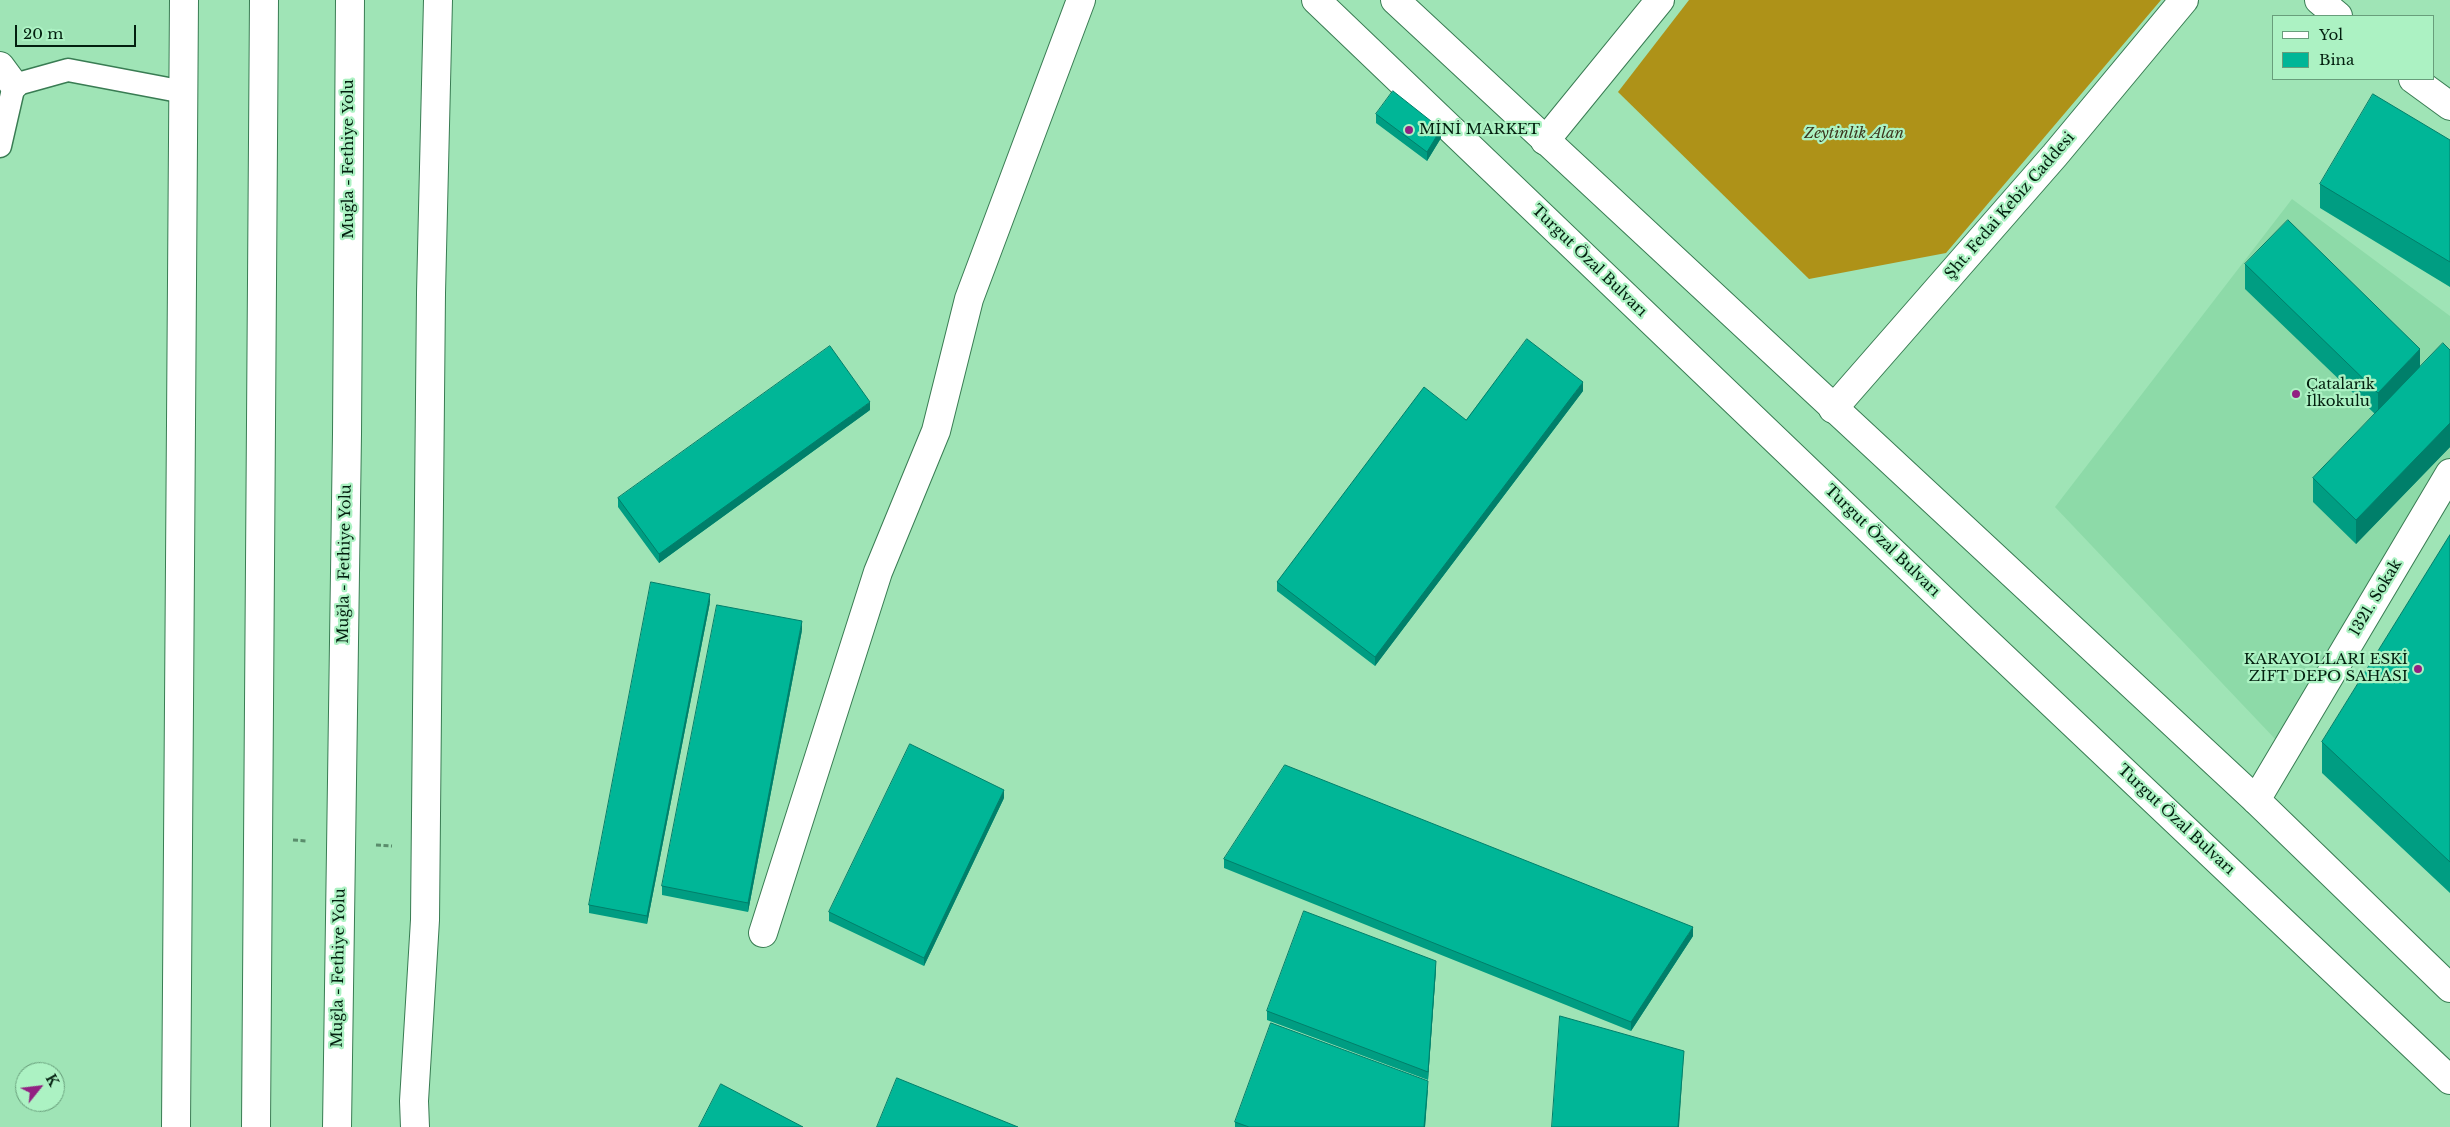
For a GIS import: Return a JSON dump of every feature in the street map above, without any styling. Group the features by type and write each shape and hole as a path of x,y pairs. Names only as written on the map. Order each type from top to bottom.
{"main road":[{"path":"176,1127 184,0"},
{"path":"256,1127 264,0"},
{"name":"Muğla - Fethiye Yolu","path":"337,1127 350,0"},
{"path":"415,1127 414,1101 425,920 431,293 438,0"},
{"path":"763,933 878,572 936,431 969,299 1081,0"},
{"name":"Turgut Özal Bulvarı","path":"1316,0 1953,610 2450,1080"},
{"path":"1395,0 1544,141 2256,800 2450,988"},
{"path":"1544,141 1660,0"},
{"name":"Şht. Fedai Kebiz Caddesi","path":"1833,409 2055,155 2184,0"},
{"path":"2318,0 2337,15"},
{"path":"2414,80 2450,106"},
{"name":"1321. Sokak","path":"2256,800 2450,473"}],"lane":[{"path":"0,146 7,75 68,70 184,92"}],"path":[{"path":"258,837 341,844"}],"shaded area":[{"name":"Çatalarık İlkokulu","path":"2292,199 2450,316 2450,472 2277,741 2055,507"}],"green space":[{"name":"Zeytinlik Alan","path":"1689,0 2161,0 1946,253 1809,279 1618,92"}],"building":[{"name":"MİNİ MARKET","path":"1393,91 1441,129 1427,152 1376,114"},
{"path":"2373,94 2450,140 2450,262 2320,184"},
{"path":"2288,220 2420,349 2378,393 2245,264"},
{"path":"1527,339 1583,382 1375,657 1277,582 1424,387 1466,420"},
{"path":"2443,343 2450,350 2450,423 2356,520 2313,478"},
{"path":"830,346 870,402 659,554 618,498"},
{"name":"KARAYOLLARI ESKİ ZİFT DEPO SAHASI","path":"2450,535 2450,862 2322,742"},
{"path":"651,582 710,594 647,916 589,905"},
{"path":"717,605 802,621 748,903 662,886"},
{"path":"910,744 1004,790 924,958 829,912"},
{"path":"1285,765 1693,927 1631,1022 1224,859"},
{"path":"1304,911 1436,961 1428,1072 1267,1011"},
{"path":"1560,1016 1684,1051 1678,1127 1552,1127"},
{"path":"1271,1023 1428,1081 1424,1127 1249,1127 1235,1122"},
{"path":"897,1078 1018,1127 877,1127"},
{"path":"721,1084 803,1127 699,1127"}],"place":[{"name":"MİNİ MARKET","path":"1409,130"},
{"name":"Çatalarık İlkokulu","path":"2296,394"},
{"name":"KARAYOLLARI ESKİ ZİFT DEPO SAHASI","path":"2418,669"}]}
